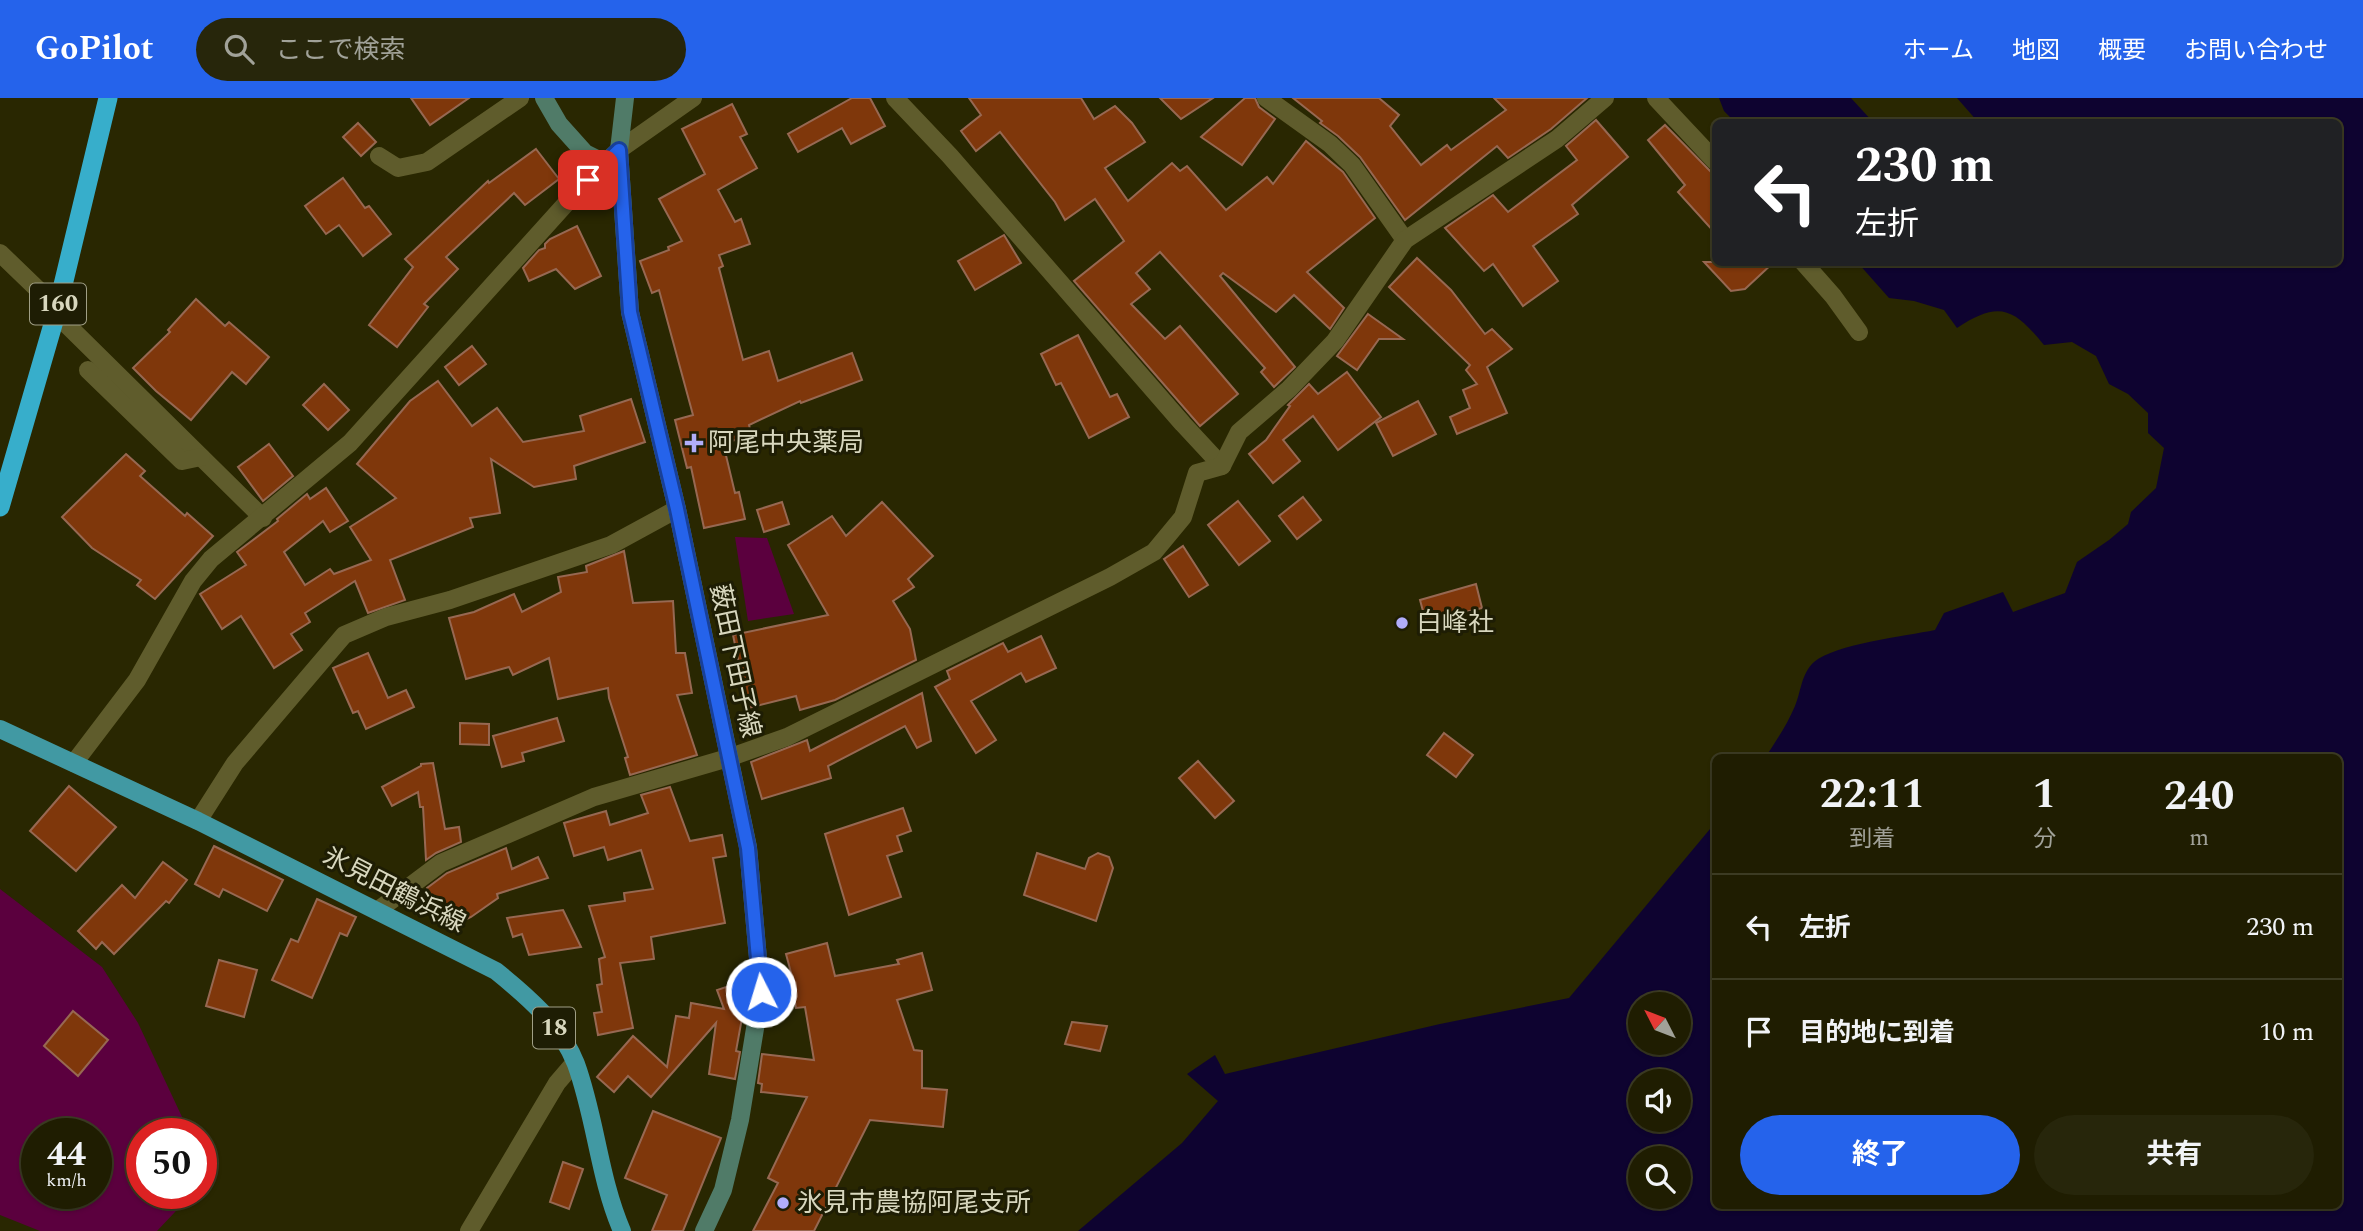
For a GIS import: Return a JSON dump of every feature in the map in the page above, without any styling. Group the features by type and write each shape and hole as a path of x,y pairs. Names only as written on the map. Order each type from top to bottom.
{"highway":[{"name":"160","path":"0,507 57,311 108,98"}],"main road":[{"path":"544,98 558,124 584,153 605,163 619,150"},
{"name":"薮田下田子線","path":"625,98 619,150 630,312 677,509 748,848 761,992 740,1120 723,1190 704,1231"},
{"name":"氷見田鶴浜線","path":"0,729 198,821 496,971 532,1000 561,1038 575,1062 586,1097 610,1204 622,1231"}],"street":[{"path":"379,156 398,168 427,162 520,98"},
{"path":"619,150 693,98"},
{"path":"895,98 950,156 1222,466"},
{"path":"1266,98 1330,144 1352,165 1405,240"},
{"path":"377,911 441,863 582,802 636,783 728,758 787,737 1110,578 1154,552 1183,517 1198,473 1222,466 1239,432 1289,389 1335,341 1405,240 1557,139 1605,98"},
{"path":"1656,98 1712,158"},
{"path":"74,763 136,680 193,581 211,559 351,443 605,163"},
{"path":"0,253 263,517"},
{"path":"1807,266 1859,332"},
{"path":"88,370 182,461 201,457"},
{"path":"198,821 235,762 344,635 386,617 450,600 611,545 677,509"},
{"path":"469,1231 556,1083 575,1062"}],"shaded area":[{"path":"1719,98 2363,98 2363,1231 1078,1231 1182,1143 1218,1101 1187,1074 1215,1055 1225,1074 1440,1024 1569,998 1712,827 1712,1209 2342,1209 2342,754 1768,754 1792,713 1806,672 1814,662 1824,656 1854,646 1935,630 1944,613 2003,592 2013,612 2065,593 2077,562 2128,524 2131,512 2156,488 2164,448 2148,433 2148,413 2128,394 2109,384 2096,356 2072,342 2044,345 2024,323 2005,312 1984,314 1957,328 1944,310 1914,301 1889,298 1861,266 2342,266 2342,119 1732,119 1724,111"},
{"path":"735,537 767,538 794,614 748,621"},
{"path":"0,889 102,967 138,1023 183,1118 126,1118 126,1209 178,1209 157,1231 40,1231 0,1215"}],"pier":[{"path":"1851,98 1957,98 1975,119 1870,119"}],"building":[{"path":"411,98 469,98 430,125"},
{"path":"852,98 870,98 885,126 851,144 842,128 798,152 788,134"},
{"path":"969,98 1081,98 1094,119 1115,106 1132,123 1145,142 1105,168 1128,201 1172,163 1180,171 1187,166 1226,210 1267,177 1273,184 1306,141 1343,172 1375,218 1307,272 1344,308 1330,329 1294,295 1276,312 1223,273 1220,276 1295,367 1274,387 1261,372 1265,368 1160,252 1136,273 1150,289 1131,304 1165,339 1180,326 1238,394 1200,426 1074,281 1124,241 1095,199 1065,220 1055,202 1000,132 976,151 961,131 981,115"},
{"path":"1160,98 1213,98 1181,119"},
{"path":"1245,98 1255,98 1259,107 1275,119 1242,165 1201,137"},
{"path":"1293,98 1379,98 1399,115 1390,126 1421,165 1447,145 1451,150 1506,110 1494,98 1587,98 1551,129 1508,158 1497,146 1405,220 1360,157"},
{"path":"732,104 747,134 740,137 757,168 718,190 735,222 741,219 750,244 719,255 723,266 719,268 743,360 769,351 778,381 852,353 862,380 801,403 800,401 749,425 752,436 723,443 735,493 739,492 745,519 704,528 691,467 687,468 675,420 693,415 659,290 652,293 640,261 669,250 668,247 682,241 659,199 705,174 682,129"},
{"path":"1596,120 1628,157 1572,205 1578,214 1533,246 1558,281 1523,306 1493,264 1484,271 1445,228 1493,195 1508,212 1577,160 1566,146"},
{"path":"358,123 376,142 361,156 343,137"},
{"path":"1665,125 1712,173 1712,230 1678,192 1685,185 1648,140"},
{"path":"536,149 559,179 525,205 514,193 446,257 458,269 424,304 428,307 397,347 369,325 413,267 405,259 488,181 489,183"},
{"path":"343,178 365,208 369,206 391,234 363,256 339,225 326,234 305,206"},
{"path":"577,226 601,276 575,289 556,269 529,281 523,268 539,250 545,248 550,239"},
{"path":"1004,235 1021,263 975,290 958,261"},
{"path":"1417,258 1451,290 1485,334 1492,329 1512,349 1487,367 1507,413 1457,434 1450,417 1470,408 1463,390 1477,384 1466,370 1470,365 1389,287"},
{"path":"1704,262 1712,262 1712,266 1770,266 1745,289 1731,291"},
{"path":"196,299 225,326 229,322 269,357 246,384 232,372 191,420 133,368 170,332 168,330"},
{"path":"1368,314 1403,339 1379,339 1357,370 1337,356"},
{"path":"1078,335 1110,397 1117,394 1129,417 1089,438 1061,383 1056,385 1041,354"},
{"path":"472,346 486,364 459,385 445,367"},
{"path":"1347,372 1381,417 1338,450 1313,416 1283,440 1300,461 1273,483 1249,454 1266,440 1290,406 1288,405 1309,384 1318,394"},
{"path":"438,381 472,426 497,408 523,442 584,431 580,416 631,399 645,442 574,466 576,479 534,487 491,459 500,513 470,518 473,527 390,560 405,600 368,613 355,581 305,613 310,622 291,634 302,650 274,668 241,616 222,629 200,594 246,565 237,552 278,521 277,519 307,494 310,499 326,488 348,521 330,532 323,521 284,552 305,585 330,569 334,574 371,560 350,527 396,498 357,464 410,401"},
{"path":"324,384 349,410 328,430 303,405"},
{"path":"1418,401 1436,434 1393,456 1376,423"},
{"path":"269,444 293,476 263,501 238,467"},
{"path":"126,454 145,471 140,476 185,516 187,513 213,536 155,599 137,585 141,580 92,548 62,517"},
{"path":"1303,497 1321,520 1297,539 1279,516"},
{"path":"1238,501 1270,541 1239,565 1208,525"},
{"path":"782,502 789,524 764,532 757,510"},
{"path":"882,502 933,556 908,579 914,587 893,601 910,629 916,660 835,700 800,710 796,696 748,708 733,635 828,615 788,545 832,516 846,536"},
{"path":"1183,546 1208,585 1189,597 1164,559"},
{"path":"624,551 633,603 673,601 676,653 685,653 692,693 677,695 697,755 630,775 625,758 628,757 608,688 558,699 549,658 513,675 509,667 466,679 449,618 474,612 514,594 522,612 561,592 558,577 587,572 586,566"},
{"path":"1476,584 1482,608 1461,613 1462,617 1427,626 1420,600"},
{"path":"1041,636 1056,668 1026,682 1021,673 971,701 996,740 976,753 935,687 950,679 947,671 1003,643 1008,652"},
{"path":"368,653 388,698 406,690 414,707 366,729 358,711 353,713 333,668"},
{"path":"922,693 931,741 917,748 905,726 828,766 831,778 762,799 751,762 807,740 810,751"},
{"path":"557,718 564,741 522,753 524,761 502,767 493,736"},
{"path":"460,723 489,724 489,745 460,744"},
{"path":"1444,733 1473,755 1456,777 1427,755"},
{"path":"1198,761 1234,801 1215,818 1179,778"},
{"path":"433,763 445,829 459,827 461,842 426,860 423,807 420,807 418,792 392,806 382,787 421,764"},
{"path":"69,786 116,827 76,871 30,831"},
{"path":"670,787 690,841 722,835 726,856 713,858 725,923 651,937 654,959 620,963 633,1028 598,1035 594,1013 602,1012 597,985 602,984 599,959 605,957 589,906 625,901 624,893 653,889 641,850 608,860 604,847 574,856 564,823 606,811 610,825 648,813 641,795"},
{"path":"903,808 911,831 897,836 902,851 887,856 901,897 849,915 825,834"},
{"path":"214,846 283,880 267,911 223,889 219,897 195,884"},
{"path":"506,848 512,869 538,857 548,878 497,894 498,898 455,925 436,899 428,905 427,888 447,873"},
{"path":"1037,853 1085,869 1089,858 1098,853 1109,857 1113,868 1096,921 1024,895"},
{"path":"163,862 187,880 169,903 166,901 114,954 102,942 96,949 78,931 122,885 135,898"},
{"path":"317,899 356,917 347,936 340,933 312,998 272,980 291,939 298,942"},
{"path":"563,910 581,947 529,955 522,934 513,937 507,918"},
{"path":"827,943 835,976 899,964 897,960 922,953 932,990 897,1000 914,1050 922,1051 922,1088 947,1090 943,1127 870,1120 814,1231 753,1231 778,1183 768,1178 807,1097 761,1092 762,1084 758,1083 762,1054 814,1060 805,1007 796,1008 794,984 786,954"},
{"path":"219,960 257,970 244,1017 206,1006"},
{"path":"735,984 744,1007 736,1051 740,1052 735,1079 709,1074 716,1023 651,1097 628,1076 614,1092 597,1077 633,1036 667,1067 676,1016 689,1018 691,1003 724,1009 717,990"},
{"path":"73,1011 108,1040 78,1076 44,1046"},
{"path":"1072,1022 1107,1026 1100,1051 1065,1044"},
{"path":"653,1111 721,1138 683,1231 652,1231 667,1195 625,1178"},
{"path":"563,1162 583,1169 569,1209 550,1202"}],"place":[{"name":"阿尾中央薬局","path":"694,443"},
{"name":"白峰社","path":"1402,623"},
{"name":"氷見市農協阿尾支所","path":"783,1203"}],"route":[{"path":"588,180 619,150 630,312 677,509 748,848 761,992"}]}
